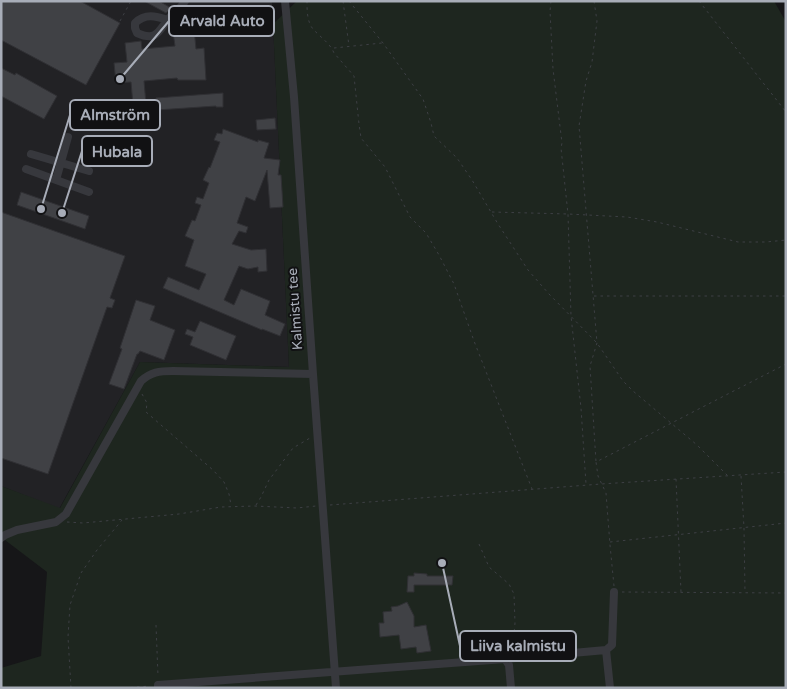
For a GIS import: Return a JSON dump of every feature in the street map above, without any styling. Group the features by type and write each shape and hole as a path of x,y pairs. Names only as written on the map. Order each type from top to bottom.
{"street":[{"path":"168,20 180,9 185,1"},
{"name":"Kalmistu tee","path":"286,1 336,688"},
{"path":"56,180 68,137"},
{"path":"31,154 89,171"},
{"path":"26,169 89,192"},
{"path":"1,538 5,534 17,530 56,522 66,514 141,381 148,375 160,371 312,374"},
{"path":"158,686 606,650 612,645 614,592"},
{"path":"606,650 610,688"},
{"path":"501,659 509,665 511,688"}],"path":[{"path":"120,21 131,1"},
{"path":"307,1 308,15 312,27 354,76 361,138 385,167 410,217 426,233 454,284 474,341 532,489"},
{"path":"343,1 349,47"},
{"path":"349,1 383,43 423,99 432,123 434,136 457,158 528,270 597,342 623,381 697,445 727,476"},
{"path":"551,1 553,69 568,214 571,316 581,408 586,485"},
{"path":"594,1 597,22 592,62 586,81 579,126 597,342 590,366 596,462 598,476 606,492 614,592 786,593"},
{"path":"699,1 786,112"},
{"path":"332,49 383,43"},
{"path":"491,212 627,217 657,222 738,242 786,240"},
{"path":"594,296 786,296"},
{"path":"596,462 786,364"},
{"path":"137,388 147,403 146,412 213,470 224,482 231,506"},
{"path":"255,506 269,480 293,448 317,433"},
{"path":"56,522 83,523 122,520 231,506 297,508 586,485 786,472"},
{"path":"741,475 745,592"},
{"path":"676,479 681,592"},
{"path":"71,688 68,636 70,605 81,573 122,520"},
{"path":"609,542 786,523"},
{"path":"476,635 501,659 513,644 515,623 514,594 508,584 489,567 479,544"},
{"path":"124,688 158,686 156,625"}],"shaded area":[{"path":"1,1 272,1 289,367 140,362 59,509 1,486"},
{"path":"297,1 774,1 786,22 786,688 1,688 1,668 41,656 47,572 1,537 1,486 60,508 140,362 289,367 273,24"}],"building":[{"path":"1,1 80,1 120,23 86,85 1,40"},
{"path":"144,1 159,1 171,8 166,13"},
{"path":"188,29 194,29 196,49 204,48 206,80 178,80 177,78 144,81 146,104 133,105 131,82 116,83 114,63 127,62 125,43 141,41 142,49 175,46 173,32 188,31"},
{"path":"1,68 15,75 16,73 57,96 44,119 1,96"},
{"path":"223,93 223,107 157,110 156,98"},
{"path":"275,118 276,129 257,130 256,120"},
{"path":"223,129 258,142 258,140 269,143 264,158 280,160 278,175 281,175 283,207 270,208 267,170 255,201 246,197 237,223 248,227 246,233 239,231 232,244 251,250 266,249 267,271 258,272 258,267 248,269 239,266 224,300 234,305 241,289 270,301 265,315 285,324 280,336 163,288 168,277 199,290 206,274 185,266 194,240 185,236 192,220 195,221 201,205 195,203 197,197 203,199 209,183 203,180 220,142 214,140 217,133 222,134"},
{"path":"21,192 89,216 85,229 17,205"},
{"path":"1,212 125,256 110,298 115,300 112,308 107,307 48,474 1,458"},
{"path":"136,300 155,306 150,320 175,330 164,360 140,351 137,354 124,389 109,384 122,349 120,348"},
{"path":"200,321 236,336 226,360 190,345 193,337 185,334 187,329 195,332"},
{"path":"414,573 427,574 427,576 453,576 452,585 414,585 414,592 407,592 408,576 414,576"},
{"path":"407,602 414,616 414,627 426,625 431,651 417,653 416,647 401,649 399,635 380,637 379,623 384,623 383,612 392,611 391,607"}],"place":[{"name":"Arvald Auto","path":"120,79"},
{"name":"Almström","path":"41,209"},
{"name":"Hubala","path":"62,213"},
{"name":"Liiva kalmistu","path":"442,563"}]}
